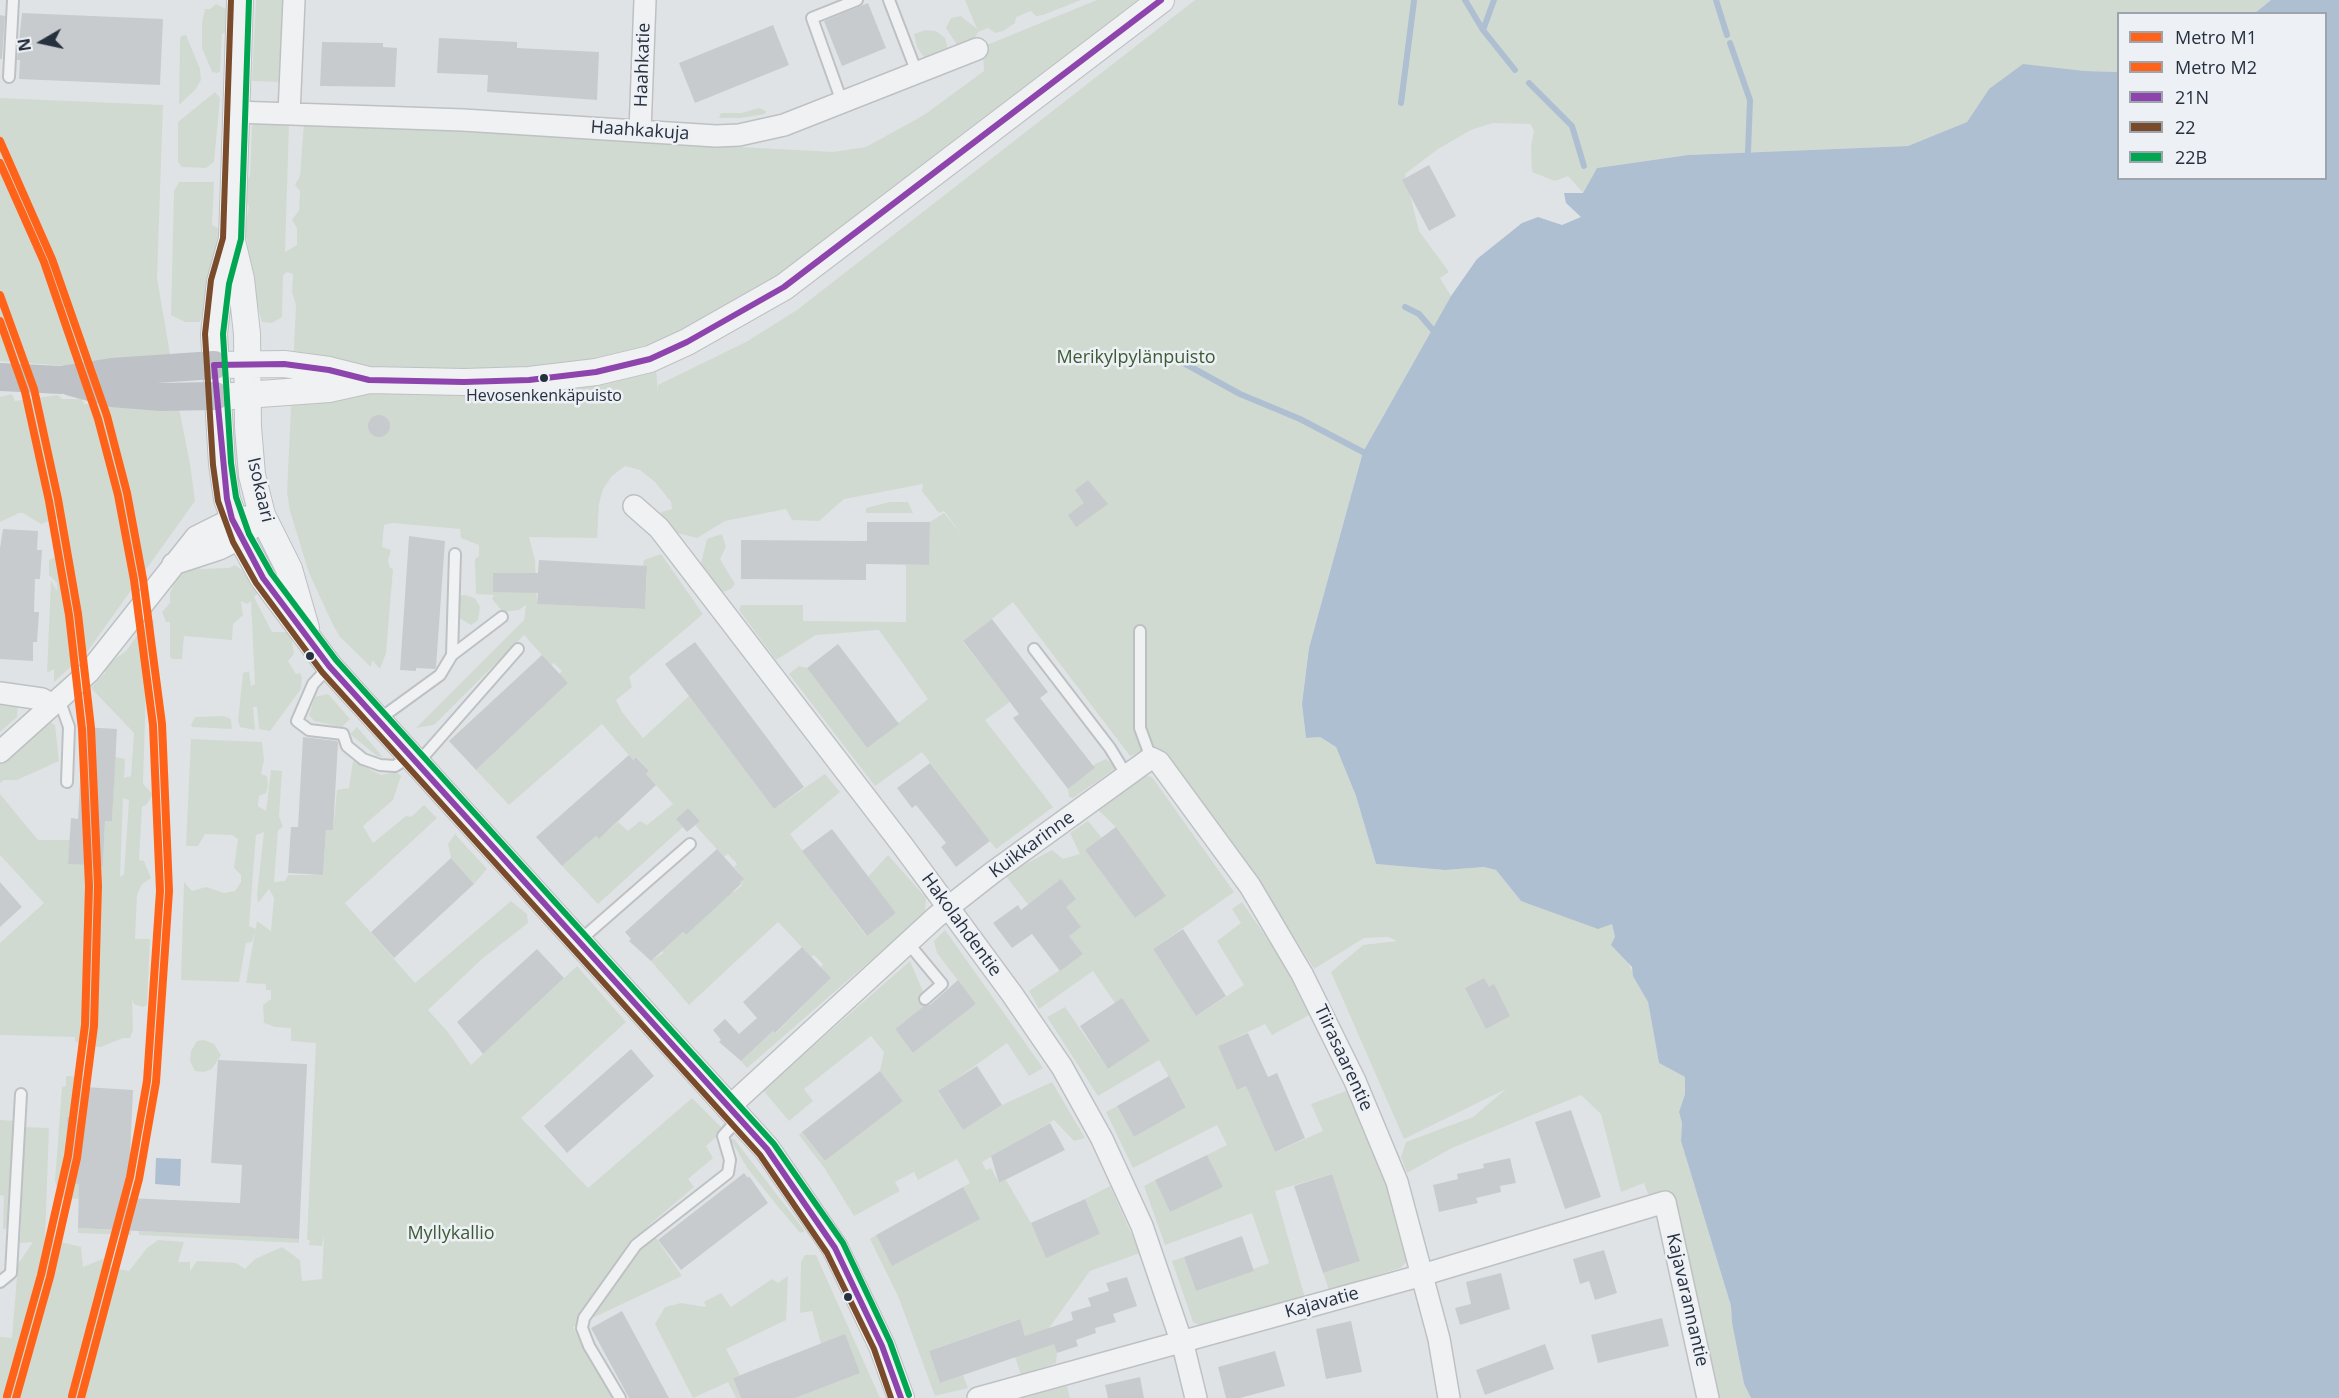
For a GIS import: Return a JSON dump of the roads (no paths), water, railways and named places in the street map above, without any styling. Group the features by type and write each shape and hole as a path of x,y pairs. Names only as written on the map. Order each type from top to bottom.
{"main road":[{"path":"61,380 112,372 214,366"},
{"path":"0,377 61,380 112,393 161,397 216,396"}],"street":[{"path":"232,239 240,0"},
{"path":"289,114 294,0"},
{"name":"Haahkatie","path":"640,131 645,0"},
{"path":"214,366 296,365 369,380 464,382 529,380 596,372 650,358 687,342 784,287 1161,0"},
{"name":"Haahkakuja","path":"235,112 463,120 716,136 739,135 771,129 976,49"},
{"name":"Isokaari","path":"232,239 241,279 248,364 248,427 252,475 262,515 290,569 309,643"},
{"name":"Isokaari","path":"232,239 215,310 214,366 222,465 237,528 263,578 309,643 329,666 767,1149 835,1248 882,1346 901,1398"},
{"path":"216,396 249,396 329,389 369,380"},
{"name":"Hakolahdentie","path":"634,506 651,518 659,528 913,860 1012,994 1062,1067 1120,1174 1142,1226 1182,1341 1196,1398"},
{"path":"0,752 102,657 196,537 237,528 262,515"},
{"path":"0,693 56,702"},
{"name":"Kuikkarinne","path":"734,1112 908,942 992,873 1152,758"},
{"name":"Tiirasaarentie","path":"1152,758 1160,762 1250,886 1302,974 1355,1081 1394,1173 1423,1273 1439,1339 1449,1398"},
{"name":"Kajavatie","path":"978,1398 1423,1273 1665,1202"},
{"name":"Kajavarannantie","path":"1665,1202 1690,1303 1708,1398"}],"lane":[{"path":"9,77 13,0"},
{"path":"842,102 812,18 857,0"},
{"path":"889,0 917,73"},
{"path":"452,655 455,554"},
{"path":"378,720 440,675 452,655 501,617"},
{"path":"1140,631 1140,728 1152,758"},
{"path":"329,666 313,684 297,721 309,730 343,734 347,746 363,759 380,765 395,766 413,761 518,649"},
{"path":"1034,649 1110,748 1127,776"},
{"path":"56,702 69,727 67,782"},
{"path":"578,942 690,844"},
{"path":"908,942 942,984 925,999"},
{"path":"0,1282 11,1273 21,1094"},
{"path":"620,1398 589,1346 582,1328 584,1318 636,1245 728,1173 730,1160 723,1136 734,1112"}],"water":[{"path":"2271,0 2339,0 2339,1398 1751,1398 1744,1384 1732,1323 1731,1306 1681,1141 1682,1123 1679,1112 1685,1094 1685,1077 1659,1063 1648,1002 1633,976 1632,967 1611,945 1615,937 1612,924 1598,929 1521,901 1496,870 1484,867 1445,870 1376,864 1356,796 1336,747 1320,737 1306,738 1302,704 1309,648 1363,452 1451,296 1477,259 1522,223 1538,217 1562,225 1581,217 1566,203 1564,193 1583,193 1597,168 1688,155 1908,146 1967,122 1989,89 2023,64 2084,71 2117,72 2117,180 2327,180 2327,12 2256,12"},
{"path":"156,1158 181,1159 180,1186 155,1184"}],"waterway":[{"path":"1465,0 1483,30 1515,70"},
{"path":"1483,30 1494,0"},
{"path":"1716,0 1727,35"},
{"path":"1401,103 1414,1"},
{"path":"1730,43 1750,100 1748,152"},
{"path":"1529,83 1572,126 1584,166"},
{"path":"1405,307 1419,314 1432,329"},
{"path":"1180,361 1240,394 1300,419 1363,452"}],"metro line":[{"name":"M1","path":"0,141 52,259 107,416 127,493 143,579 162,724 169,891 156,1082 139,1179 81,1398"},
{"name":"M2","path":"0,163 44,262 98,419 118,495 134,580 153,725 160,891 147,1081 130,1177 72,1396"},
{"name":"M1","path":"0,295 34,389 58,499 78,614 91,728 98,886 94,1026 77,1158 50,1277 16,1398"},
{"name":"M2","path":"0,321 25,392 49,501 69,615 82,729 89,886 85,1025 68,1156 41,1275 7,1396"}],"place":[{"name":"Hevosenkenkäpuisto","path":"544,378"}],"park label":[{"name":"Merikylpylänpuisto","path":"1136,358"},
{"name":"Myllykallio","path":"451,1234"}]}
